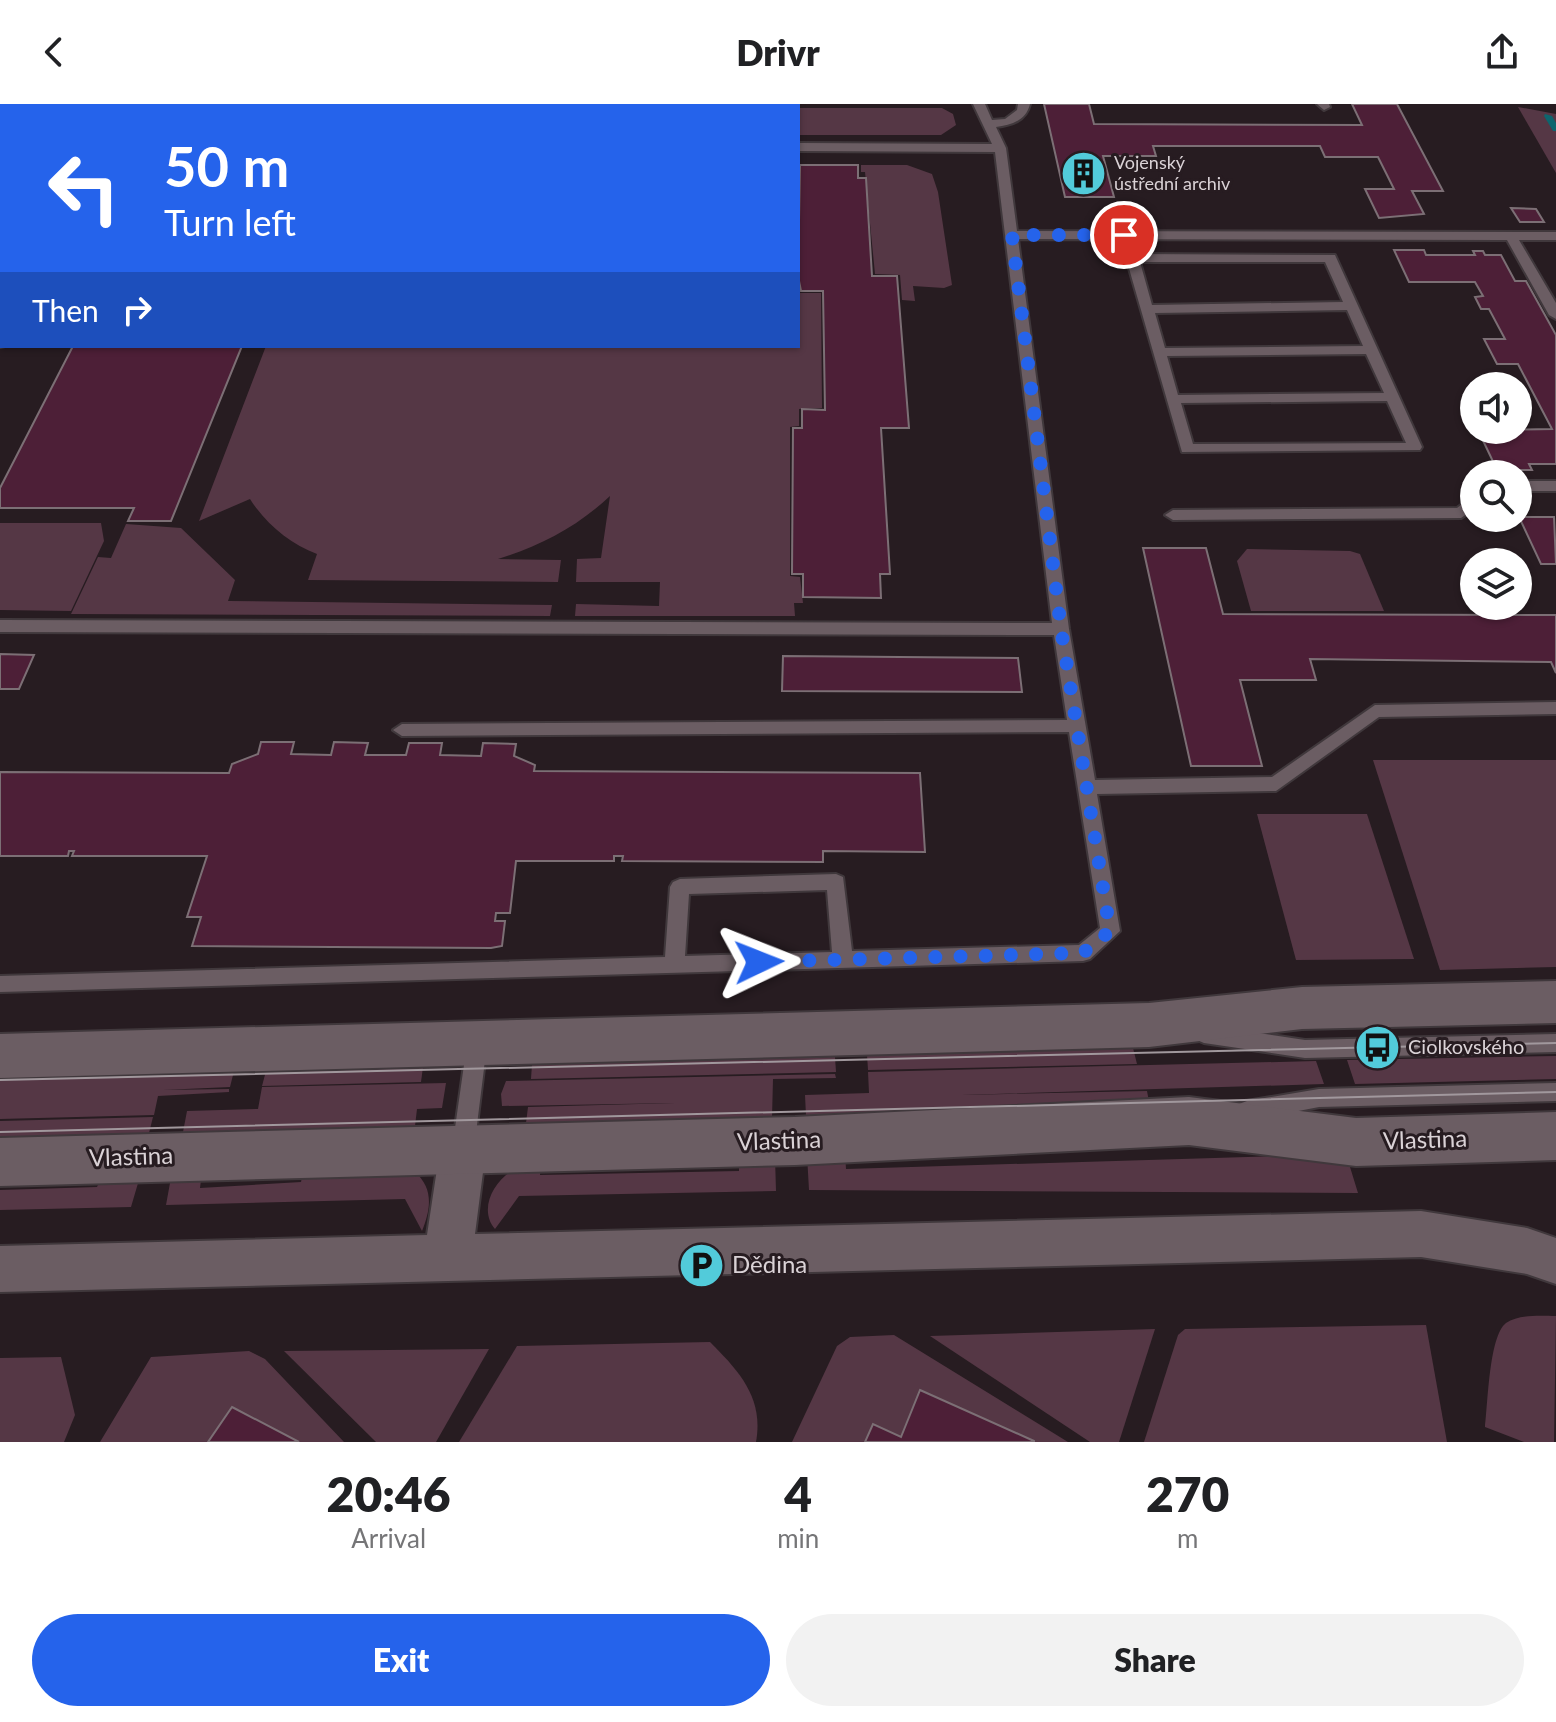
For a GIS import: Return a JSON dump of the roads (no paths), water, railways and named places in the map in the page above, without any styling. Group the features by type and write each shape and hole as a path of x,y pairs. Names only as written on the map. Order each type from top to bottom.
{"street":[{"path":"0,1056 478,1041 835,1036 1149,1025 1302,1008 1556,1002"},
{"name":"Vlastina","path":"0,1162 795,1141 1189,1121 1356,1142 1556,1136"},
{"path":"448,1258 463,1149"},
{"path":"0,1269 1421,1234 1527,1251 1556,1261"}],"lane":[{"path":"0,984 1083,953 1110,931 1061,629 1000,148 979,104"},
{"path":"989,124 1008,122 1022,112 1024,104"},
{"path":"800,147 1000,148"},
{"path":"1012,235 1556,236"},
{"path":"1151,235 1158,258"},
{"path":"1511,236 1556,315"},
{"path":"1132,258 1158,258 1330,258 1415,447 1187,449 1176,399 1132,258"},
{"path":"1147,309 1352,306"},
{"path":"1161,352 1371,350"},
{"path":"1176,399 1393,397"},
{"path":"1532,486 1556,486"},
{"path":"1173,515 1460,513"},
{"path":"0,626 1061,629"},
{"path":"1086,787 1276,784 1375,711 1556,708"},
{"path":"402,730 1075,726"},
{"path":"674,965 680,887 836,882 843,960"},
{"path":"1149,1025 1305,1049 1556,1043"},
{"path":"463,1149 478,1041"},
{"path":"1189,1121 1319,1098 1556,1092"}],"waterway":[{"path":"1548,116 1556,129"}],"tram line":[{"path":"0,1080 1556,1043"},
{"path":"0,1132 1556,1092"}],"place":[{"name":"Vojenský ústřední archiv","path":"1083,173"},
{"name":"Ciolkovského","path":"1377,1047"},
{"name":"Dědina","path":"701,1265"}]}
